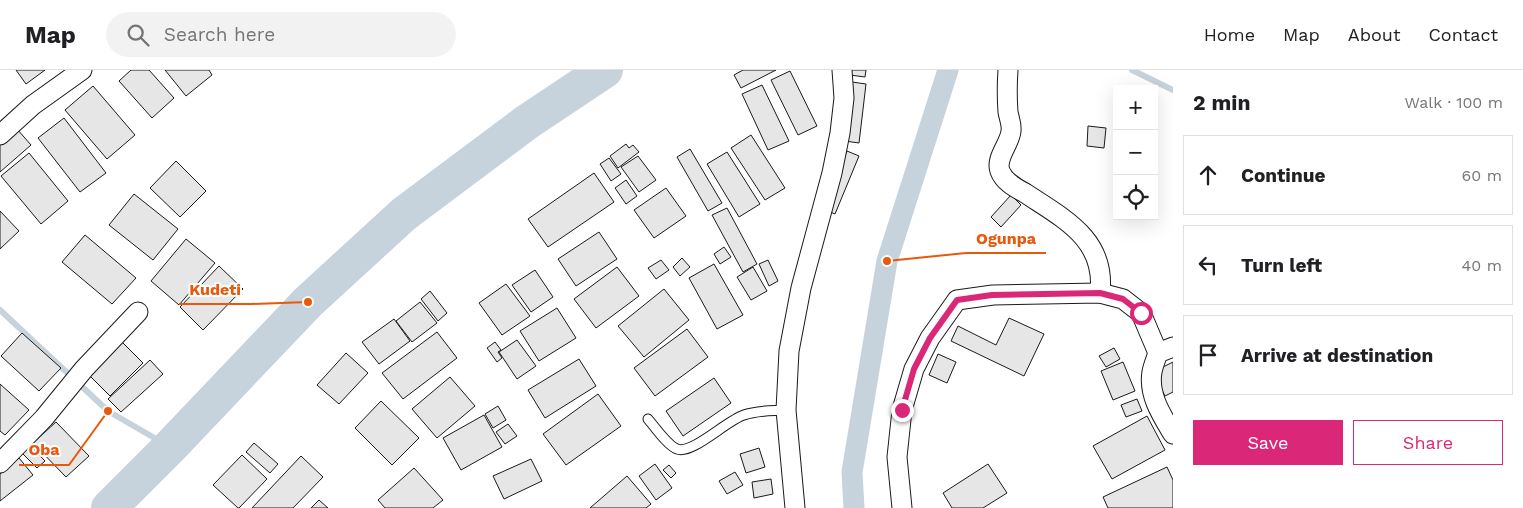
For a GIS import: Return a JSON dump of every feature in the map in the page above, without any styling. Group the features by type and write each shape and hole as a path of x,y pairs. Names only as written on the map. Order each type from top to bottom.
{"street":[{"path":"0,135 33,105 82,70"},
{"path":"795,508 786,410 789,351 801,288 832,173 840,133 844,98 842,70"},
{"path":"1008,70 1008,111 1011,130 999,162 1000,171 1008,182 1068,222 1089,243 1099,264 1102,280 1100,293"},
{"path":"902,508 897,456 902,410 914,369 930,338 957,300 992,295 1100,293 1123,299 1141,313 1165,350 1152,372 1152,384 1157,408 1173,434"},
{"path":"0,462 44,418 84,369 138,312"}],"lane":[{"path":"648,419 674,448 686,450 731,421 744,415 786,410"}],"building":[{"path":"16,70 45,70 26,84"},
{"path":"131,70 149,70 174,98 152,118 119,81"},
{"path":"165,70 209,70 212,75 186,96"},
{"path":"743,70 776,70 741,88 734,75"},
{"path":"851,70 866,70 865,77 850,75"},
{"path":"790,71 817,126 798,135 771,80"},
{"path":"852,82 866,84 859,143 845,141"},
{"path":"762,85 789,141 768,150 742,94"},
{"path":"93,86 135,135 107,159 65,110"},
{"path":"64,118 106,173 80,192 38,138"},
{"path":"1088,126 1106,128 1104,148 1087,146"},
{"path":"17,129 31,145 0,172 0,145"},
{"path":"751,135 785,188 765,200 731,148"},
{"path":"626,144 629,148 633,145 639,152 618,168 610,156"},
{"path":"690,149 722,203 708,211 677,157"},
{"path":"847,151 859,156 835,214 823,209"},
{"path":"727,152 760,204 739,217 707,164"},
{"path":"29,153 68,201 41,224 1,176"},
{"path":"638,156 656,180 639,192 621,167"},
{"path":"609,158 621,174 611,181 600,164"},
{"path":"176,161 206,191 180,217 150,188"},
{"path":"594,173 614,202 548,247 528,219"},
{"path":"626,180 637,196 626,204 615,188"},
{"path":"666,188 686,216 654,238 634,210"},
{"path":"134,194 178,229 153,260 109,225"},
{"path":"1011,195 1021,205 1001,227 991,217"},
{"path":"727,208 757,264 743,272 712,215"},
{"path":"0,211 19,231 0,249"},
{"path":"599,232 617,259 576,286 558,259"},
{"path":"85,235 136,278 112,304 62,262"},
{"path":"186,239 215,263 179,305 151,281"},
{"path":"724,247 731,257 720,264 714,254"},
{"path":"682,258 690,267 680,276 673,267"},
{"path":"661,260 669,270 656,279 648,268"},
{"path":"768,260 778,281 769,286 759,264"},
{"path":"714,264 743,315 717,329 689,278"},
{"path":"219,266 243,289 203,330 180,307"},
{"path":"617,267 639,296 596,328 574,299"},
{"path":"753,267 767,291 751,300 737,277"},
{"path":"535,270 553,297 531,312 512,285"},
{"path":"506,284 530,316 502,335 479,303"},
{"path":"664,289 689,320 644,357 618,326"},
{"path":"430,291 447,313 438,321 421,299"},
{"path":"420,302 437,323 412,342 396,321"},
{"path":"557,308 576,338 539,361 520,331"},
{"path":"1009,318 1044,334 1024,376 951,341 958,326 996,345"},
{"path":"394,319 410,341 379,364 362,342"},
{"path":"687,329 708,357 655,396 634,368"},
{"path":"437,332 457,358 403,399 382,373"},
{"path":"22,333 61,368 39,391 1,356"},
{"path":"118,338 143,363 110,396 85,371"},
{"path":"517,340 536,366 517,379 499,352"},
{"path":"495,342 501,350 498,352 502,358 497,362 487,348"},
{"path":"1114,348 1120,359 1106,367 1099,356"},
{"path":"346,353 368,373 339,404 317,385"},
{"path":"938,354 956,362 947,383 929,375"},
{"path":"579,359 596,386 545,418 528,390"},
{"path":"150,360 163,374 121,412 108,399"},
{"path":"1123,362 1135,391 1113,400 1101,371"},
{"path":"1173,362 1173,392 1165,396 1153,372"},
{"path":"450,377 475,406 437,438 412,409"},
{"path":"714,378 731,403 683,436 666,411"},
{"path":"0,384 29,410 5,435 0,431"},
{"path":"598,394 621,426 566,465 543,434"},
{"path":"1137,399 1142,411 1126,417 1121,405"},
{"path":"381,401 419,438 392,465 355,428"},
{"path":"498,406 506,420 493,428 485,414"},
{"path":"484,415 502,447 461,470 443,438"},
{"path":"1147,416 1165,450 1112,479 1093,446"},
{"path":"56,422 89,456 66,477 33,443"},
{"path":"508,424 517,436 505,444 496,432"},
{"path":"26,441 45,461 37,468 18,449"},
{"path":"254,443 278,464 270,473 246,452"},
{"path":"759,448 765,467 746,473 740,454"},
{"path":"242,455 267,479 238,508 213,485"},
{"path":"301,456 323,477 293,508 252,508"},
{"path":"19,458 33,475 0,501 0,474"},
{"path":"531,459 542,481 504,499 493,476"},
{"path":"655,464 672,488 656,500 639,476"},
{"path":"988,464 1007,493 983,508 952,508 943,493"},
{"path":"669,465 676,473 671,478 663,470"},
{"path":"1167,467 1173,480 1173,508 1108,508 1103,497"},
{"path":"414,468 443,500 433,508 385,508 378,500"},
{"path":"735,472 743,485 727,494 719,481"},
{"path":"627,476 651,504 646,508 590,508"},
{"path":"771,479 773,494 754,498 752,482"},
{"path":"319,500 328,508 311,508"}],"waterway":[{"path":"109,508 308,302 404,214 527,122 605,70"},
{"path":"854,508 852,472 887,261 948,70"},
{"path":"1132,70 1173,90"},
{"path":"0,310 108,411 170,447"}],"place":[{"name":"Ogunpa","path":"887,261"},
{"name":"Kudeti","path":"308,302"},
{"name":"Oba","path":"108,411"}],"route":[{"path":"902,410 914,369 930,338 957,300 992,295 1100,293 1123,299 1141,313"}]}
